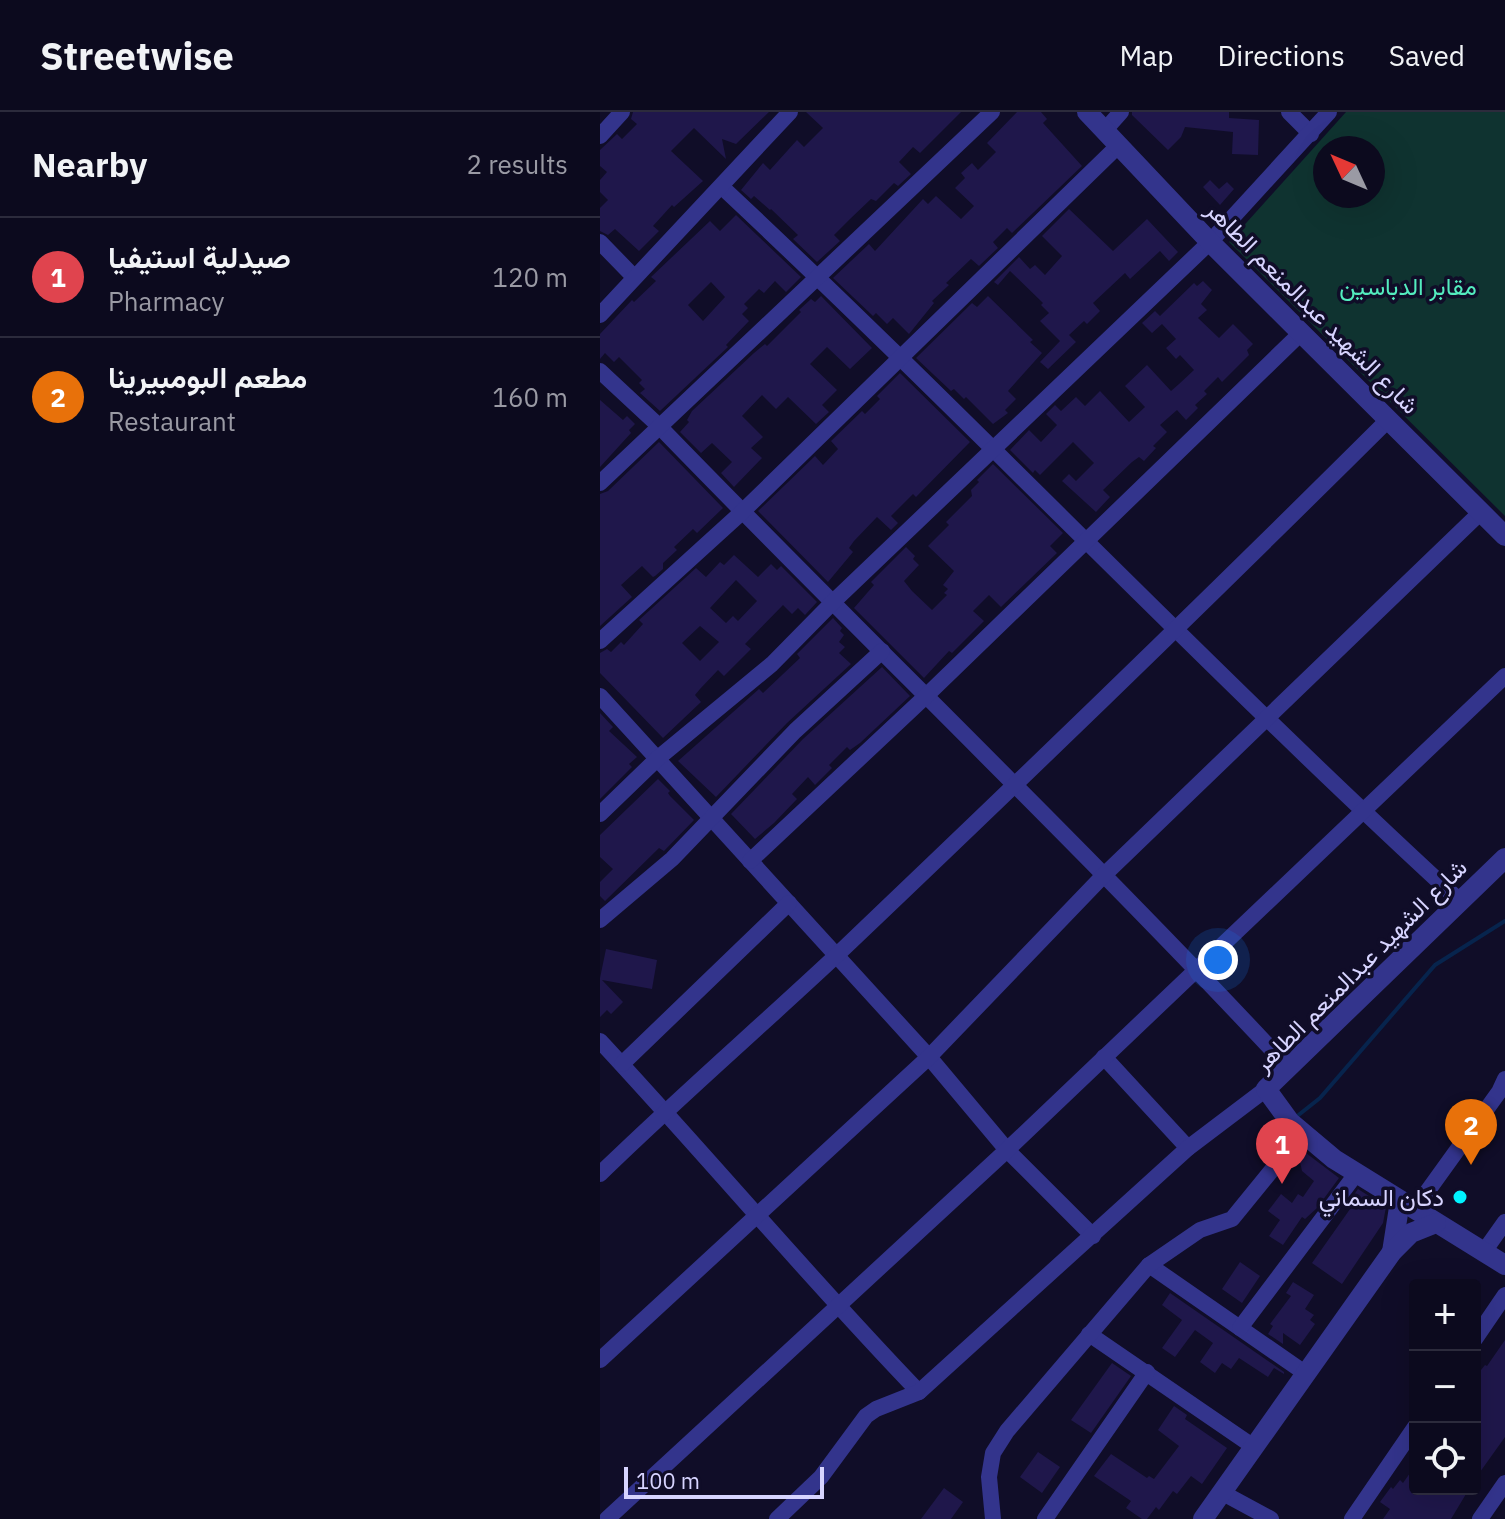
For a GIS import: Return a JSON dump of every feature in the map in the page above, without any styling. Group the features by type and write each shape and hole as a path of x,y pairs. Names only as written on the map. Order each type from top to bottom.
{"street":[{"path":"600,136 622,112"},
{"path":"600,315 722,187 788,112"},
{"path":"600,483 992,112"},
{"name":"شارع الشهيد عبدالمنعم الطاهر","path":"1087,112 1210,242 1505,536"},
{"path":"600,641 742,512 899,357 1112,137 1121,112"},
{"path":"1289,112 1311,134"},
{"path":"600,814 657,759 772,664 993,447 1210,242 1329,112"},
{"path":"722,187 993,447 1176,631 1363,812 1461,902"},
{"path":"600,242 634,277"},
{"path":"750,861 1088,541 1301,333"},
{"path":"600,371 659,426 1197,968 1288,1067"},
{"path":"600,1174 836,955 1176,631 1389,419"},
{"path":"600,1360 929,1057 1103,876 1481,512"},
{"path":"600,920 672,859 795,731 882,651"},
{"path":"607,1519 1007,1150 1505,676"},
{"path":"600,696 929,1057 1007,1150 1093,1236"},
{"name":"شارع الشهيد عبدالمنعم الطاهر","path":"1505,858 1266,1089 1281,1113 1302,1133 1356,1174 1505,1265"},
{"path":"622,1064 789,903"},
{"path":"600,1041 836,1306 919,1392"},
{"path":"1104,1057 1188,1148"},
{"path":"1392,1252 1407,1205 1499,1092 1505,1079"},
{"path":"777,1519 821,1477 866,1416 919,1392 1188,1148 1266,1089"},
{"path":"993,1519 989,1477 993,1453 1007,1431 1149,1265 1200,1230 1232,1219 1302,1133"},
{"path":"1240,1328 1356,1174"},
{"path":"1483,1253 1505,1222"},
{"path":"1203,1519 1392,1252 1411,1233 1436,1223"},
{"path":"1149,1265 1305,1373"},
{"path":"1481,1330 1505,1295"},
{"path":"1089,1334 1254,1447"},
{"path":"1045,1519 1147,1372"},
{"path":"1352,1519 1409,1436"},
{"path":"1480,1519 1505,1483"},
{"path":"1221,1492 1271,1519"}],"green space":[{"name":"مقابر الدباسين","path":"1346,112 1505,112 1505,516 1229,242 1313,149 1313,208 1385,208 1385,136 1324,136"}],"building":[{"path":"633,112 769,112 736,144 722,139 726,159 694,128 671,151 703,181 674,207 672,205 653,226 659,231 639,251 615,229 608,235 600,231 600,208 608,200 600,192 600,180 607,172 600,166 600,150 617,134 622,139 637,124 631,119"},
{"path":"806,112 961,112 920,153 913,147 899,162 911,174 898,186 894,183 876,201 871,199 834,235 840,241 817,262 793,239 798,235 771,209 741,190 763,163 770,170 797,140 804,147 823,128"},
{"path":"1017,112 1041,112 1047,119 1043,123 1082,166 1012,233 1007,228 993,242 998,248 979,266 971,259 946,283 949,285 932,301 934,303 909,334 893,318 887,324 876,313 873,316 833,278 869,244 875,251 923,199 928,204 936,196 961,219 974,206 955,188 965,178 961,173 972,163 978,170 996,152 987,143"},
{"path":"1132,112 1229,112 1229,118 1259,120 1258,155 1232,154 1233,132 1185,127 1181,137 1168,150"},
{"path":"1210,180 1219,189 1227,182 1234,189 1220,205 1203,187"},
{"path":"1069,209 1113,251 1147,219 1178,252 1169,261 1160,251 1130,279 1125,273 1093,303 1100,311 1069,335 1076,342 1048,369 1040,362 1060,341 1040,321 1049,313 1041,305 1043,303 1010,271 998,285 994,282 1019,257 1030,269 1035,265 1045,275 1062,256 1042,236"},
{"path":"736,215 801,277 786,292 775,281 764,293 759,289 744,304 748,308 742,314 749,321 726,345 728,347 660,411 640,393 645,389 639,383 642,380 619,357 614,362 605,353 600,359 600,334 632,300 634,302 656,281 651,277 710,221 720,231","holes":["711,282 725,297 703,321 688,305"]},
{"path":"1203,281 1212,290 1201,304 1207,310 1198,318 1219,338 1233,324 1253,344 1247,350 1249,355 1222,382 1218,377 1204,391 1207,394 1195,405 1198,408 1186,420 1177,410 1160,425 1167,432 1153,446 1156,448 1144,461 1139,457 1132,462 1103,490 1110,497 1096,512 1062,481 1069,474 1076,481 1094,463 1073,442 1040,475 1035,470 1033,473 1010,450 1029,430 1041,442 1057,425 1046,414 1055,405 1061,411 1076,397 1085,406 1100,391 1129,422 1145,407 1125,386 1147,365 1171,391 1179,384 1194,370 1180,355 1176,359 1166,348 1176,339 1162,324 1152,333 1142,323 1155,311 1160,316 1194,283 1197,286"},
{"path":"821,296 872,348 850,369 827,347 810,364 837,390 822,405 829,412 816,424 788,397 776,409 762,395 742,416 763,437 751,448 762,458 734,487 721,473 732,462 712,443 701,453 680,432 689,422 687,420 692,411 754,353 765,344 767,346 811,299 815,302"},
{"path":"988,296 1033,340 1030,342 1042,353 1008,391 1016,399 1005,410 1008,413 993,424 966,397 964,399 954,389 951,391 916,358 972,303 977,307"},
{"path":"900,373 970,442 916,497 913,494 891,516 898,523 891,530 877,517 854,541 849,548 853,552 828,582 758,511 815,456 823,465 838,449 831,441 862,411 865,414 880,399 877,396"},
{"path":"600,400 623,420 627,416 635,424 629,430 631,433 600,467"},
{"path":"659,442 723,508 697,533 693,529 674,547 677,550 655,576 642,566 621,585 632,597 600,626 600,494 608,491"},
{"path":"993,464 1063,533 1050,546 1057,553 1001,607 989,595 973,611 984,621 924,678 854,608 874,585 871,582 906,547 919,565 904,581 912,591 932,610 947,595 944,593 948,589 943,585 954,571 928,546 972,496 971,490 979,482 977,480"},
{"path":"734,555 758,577 771,564 777,570 781,566 817,602 805,615 798,608 792,614 783,605 745,644 751,649 724,676 718,670 695,695 701,702 663,738 600,673 600,653 607,649 611,652 621,642 624,645 643,624 639,620 696,568 706,577 720,562 724,565","holes":["736,580 757,601 738,621 733,616 726,623 710,608","700,626 719,642 700,661 682,643"]},
{"path":"833,618 844,635 839,642 845,647 839,653 851,664 787,723 716,797 678,761 759,689 763,693 800,658 797,654"},
{"path":"882,667 910,696 860,743 850,750 847,747 815,785 808,777 792,794 797,799 755,839 731,814 803,739"},
{"path":"600,713 613,727 609,731 637,757 629,764 632,767 600,799"},
{"path":"658,779 694,820 664,851 659,848 605,901 600,896 600,882 613,869 600,857 600,835"},
{"path":"606,949 657,960 652,989 602,980 623,1002 611,1014 607,1010 600,1017 600,978"},
{"path":"1306,1153 1339,1178 1317,1208 1305,1219 1302,1217 1283,1245 1269,1236 1280,1220 1268,1211 1281,1194 1292,1203 1298,1194 1303,1197 1314,1181 1302,1171 1300,1162"},
{"path":"1358,1189 1386,1207 1383,1223 1342,1284 1312,1263 1355,1202 1351,1199"},
{"path":"1240,1262 1260,1276 1242,1303 1222,1289"},
{"path":"1293,1282 1314,1295 1305,1309 1314,1315 1310,1320 1315,1324 1300,1345 1283,1333 1283,1344 1268,1334 1273,1326 1270,1324 1291,1296 1286,1293"},
{"path":"1170,1293 1284,1374 1274,1368 1268,1377 1239,1358 1231,1369 1222,1363 1215,1373 1200,1362 1213,1343 1195,1330 1175,1357 1162,1348 1182,1320 1162,1305"},
{"path":"1505,1340 1505,1437 1481,1471 1481,1370"},
{"path":"1112,1363 1131,1376 1091,1433 1071,1420"},
{"path":"1174,1406 1187,1415 1185,1419 1227,1448 1202,1484 1191,1476 1177,1494 1173,1491 1159,1510 1156,1507 1147,1519 1142,1519 1126,1508 1131,1501 1094,1476 1111,1454 1147,1478 1154,1479 1179,1446 1158,1430"},
{"path":"1038,1452 1060,1467 1042,1493 1020,1477"},
{"path":"1409,1474 1409,1495 1465,1495 1451,1519 1383,1519 1390,1509 1380,1502 1391,1487 1393,1489 1400,1480 1403,1483"},
{"path":"944,1488 963,1502 951,1519 921,1519"}],"waterway":[{"path":"1296,1117 1320,1098 1435,965 1505,921"},
{"path":"1266,1141 1286,1125"}],"place":[{"name":"مطعم البومبيرينا","path":"1471,1165"},
{"name":"صيدلية استيفيا","path":"1282,1184"},
{"name":"دكان السماني","path":"1460,1197"}]}
